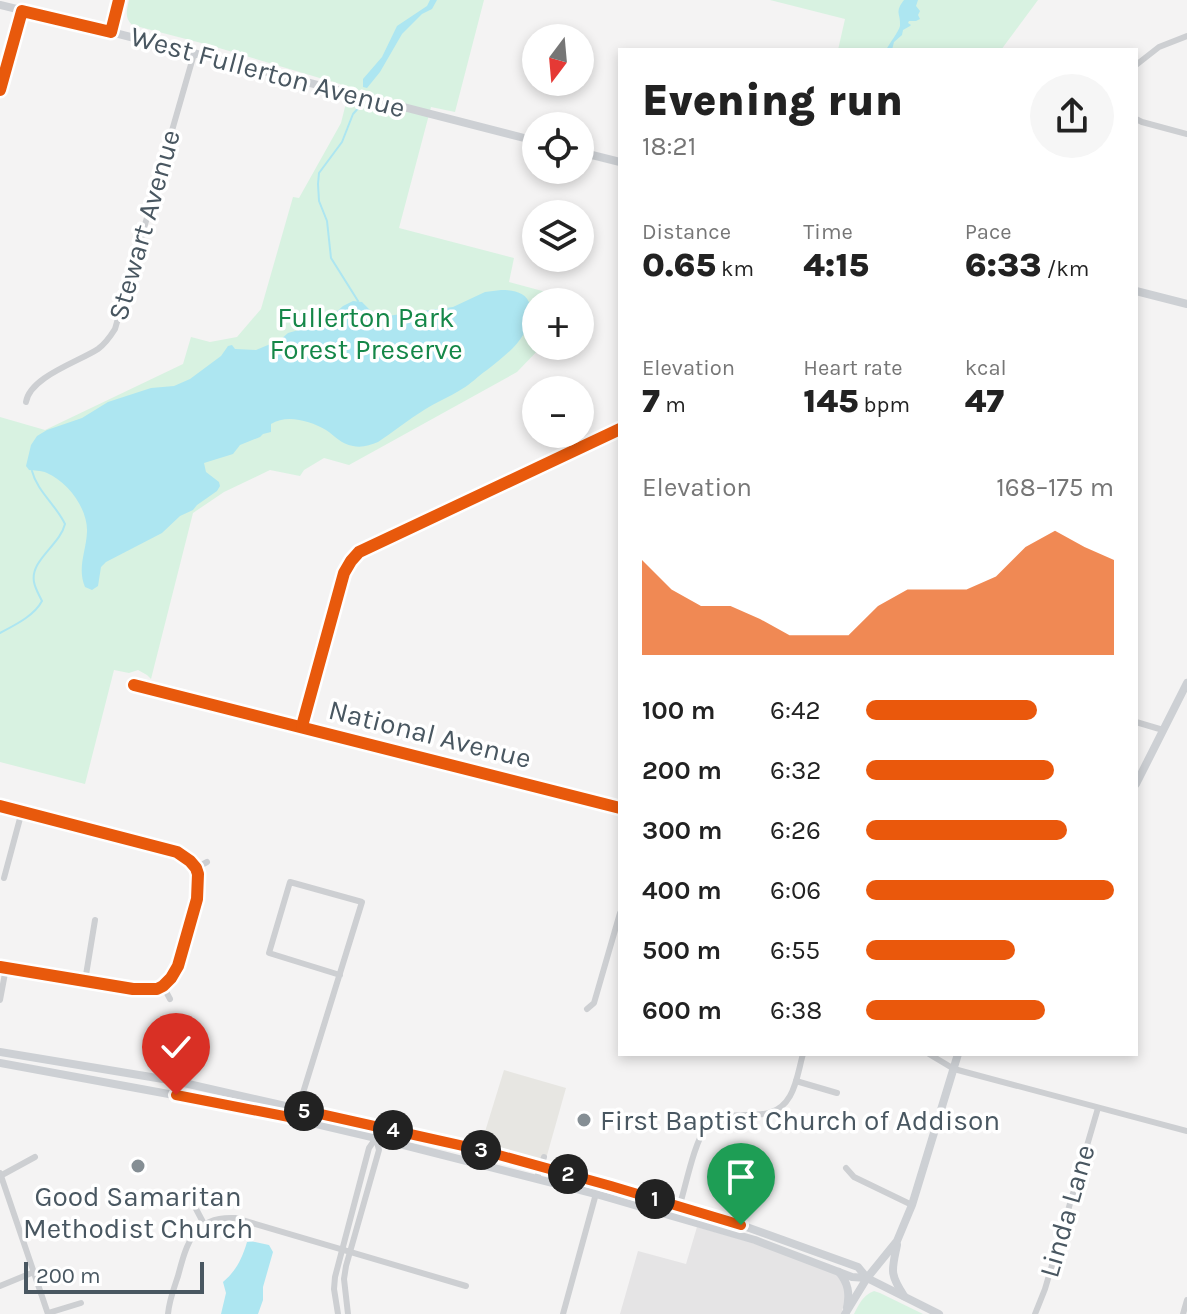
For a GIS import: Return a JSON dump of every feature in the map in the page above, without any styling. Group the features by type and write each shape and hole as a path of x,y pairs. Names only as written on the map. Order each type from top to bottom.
{"main road":[{"path":"111,32 119,0"},
{"name":"West Fullerton Avenue","path":"0,5 522,137"},
{"path":"594,156 618,162"},
{"path":"1138,292 1187,304"},
{"path":"1138,780 1187,683"},
{"path":"0,1052 175,1081 376,1138 757,1236 858,1267 867,1278"},
{"path":"904,1296 891,1272 897,1241 912,1205 957,1056"},
{"path":"0,1063 378,1127 542,1162 680,1206 852,1277 867,1278 939,1314"},
{"path":"172,1094 175,1081"},
{"path":"462,1159 465,1147"},
{"path":"487,1166 490,1153"},
{"path":"845,1313 867,1278 897,1241"},
{"path":"838,1271 847,1282 849,1298 845,1313"}],"street":[{"path":"0,90 22,11"},
{"path":"1138,63 1159,47 1187,36"},
{"name":"Stewart Avenue","path":"26,402 27,393 44,379 100,348 115,329 194,54"},
{"path":"1138,120 1187,134"},
{"path":"302,726 344,573 359,552 618,430"},
{"name":"National Avenue","path":"134,685 618,807"},
{"path":"1138,723 1163,730"},
{"path":"0,806 163,847 190,861 198,874 197,899 178,966 163,986 133,989 3,967 0,1000"},
{"path":"4,878 22,811"},
{"path":"196,868 207,862"},
{"path":"296,1114 340,975 362,902 290,882 269,953 340,975"},
{"path":"85,981 95,920"},
{"path":"587,1009 594,1003 598,992 618,920"},
{"path":"163,986 170,999"},
{"path":"676,1217 698,1143 707,1128 724,1116 759,1116 776,1110 787,1101 802,1056"},
{"path":"932,1056 952,1072 1187,1131"},
{"path":"796,1081 837,1093"},
{"name":"Linda Lane","path":"1035,1314 1098,1108"},
{"path":"346,1251 335,1277 337,1312 348,1311 344,1279 346,1251 369,1148 376,1138 378,1127"},
{"path":"35,1157 1,1174 48,1313 81,1303"},
{"path":"537,1178 542,1162"},
{"path":"846,1168 854,1177 912,1205"},
{"path":"563,1314 600,1183"},
{"path":"195,1207 204,1224"},
{"path":"168,1314 186,1247 204,1224 218,1217 235,1218 466,1286"},
{"path":"0,1286 34,1272"},
{"path":"1183,1314 1187,1300"}],"shaded area":[{"path":"504,1070 566,1088 544,1166 480,1148"},
{"path":"697,1227 757,1244 837,1274 843,1281 845,1295 841,1314 620,1314 638,1251 686,1264"}],"green space":[{"name":"Fullerton Park Forest Preserve","path":"129,0 484,0 455,112 431,107 399,228 514,258 509,282 531,288 522,288 522,360 529,360 517,372 349,465 324,458 300,476 270,470 224,492 193,513 151,679 138,670 129,673 114,670 85,784 0,762 0,417 45,430 183,364 191,337 210,342 237,337 261,309 293,197 299,198 341,123 350,87 132,25 127,10"},
{"path":"770,0 1038,0 1002,48 838,48 845,19"},
{"path":"874,1291 923,1314 854,1314 864,1297"}],"water":[{"path":"430,0 437,0 432,9 422,14 402,34 380,72 367,88 363,87 363,79 382,57 397,26 427,6"},
{"path":"904,0 918,0 916,6 920,19 909,21 911,25 903,30 892,48 887,48 899,28"},
{"path":"501,290 522,295 522,336 510,351 468,385 424,410 378,442 366,446 345,444 326,430 306,422 284,419 271,424 271,432 240,445 233,454 204,463 206,472 219,482 217,491 180,516 162,533 106,562 101,567 98,586 92,590 85,587 82,573 87,532 84,514 75,497 55,477 29,470 26,466 31,445 37,436 82,418 108,402 151,388 174,386 190,379 221,356 228,346 256,350 334,314 353,301 362,302 373,313 387,316 453,307 485,292"},
{"path":"250,1241 269,1245 273,1252 258,1314 221,1314 226,1293 223,1282 235,1269"}],"waterway":[{"path":"358,301 331,258 327,221 319,201 318,184 319,173 342,142 353,114 361,105"},
{"path":"0,633 29,616 42,601 35,584 36,567 65,524 32,471"}],"cycle path":[{"path":"0,90 22,11 111,32 119,0"},
{"path":"302,726 344,573 359,552 618,430"},
{"path":"134,685 618,807"},
{"path":"0,806 177,852 190,861 198,874 197,899 178,966 171,978 157,989 133,989 0,967"}],"place":[{"name":"First Baptist Church of Addison","path":"584,1120"},
{"name":"Good Samaritan Methodist Church","path":"138,1166"}],"route":[{"path":"176,1095 294,1118 298,1109 477,1149 741,1225"}]}
